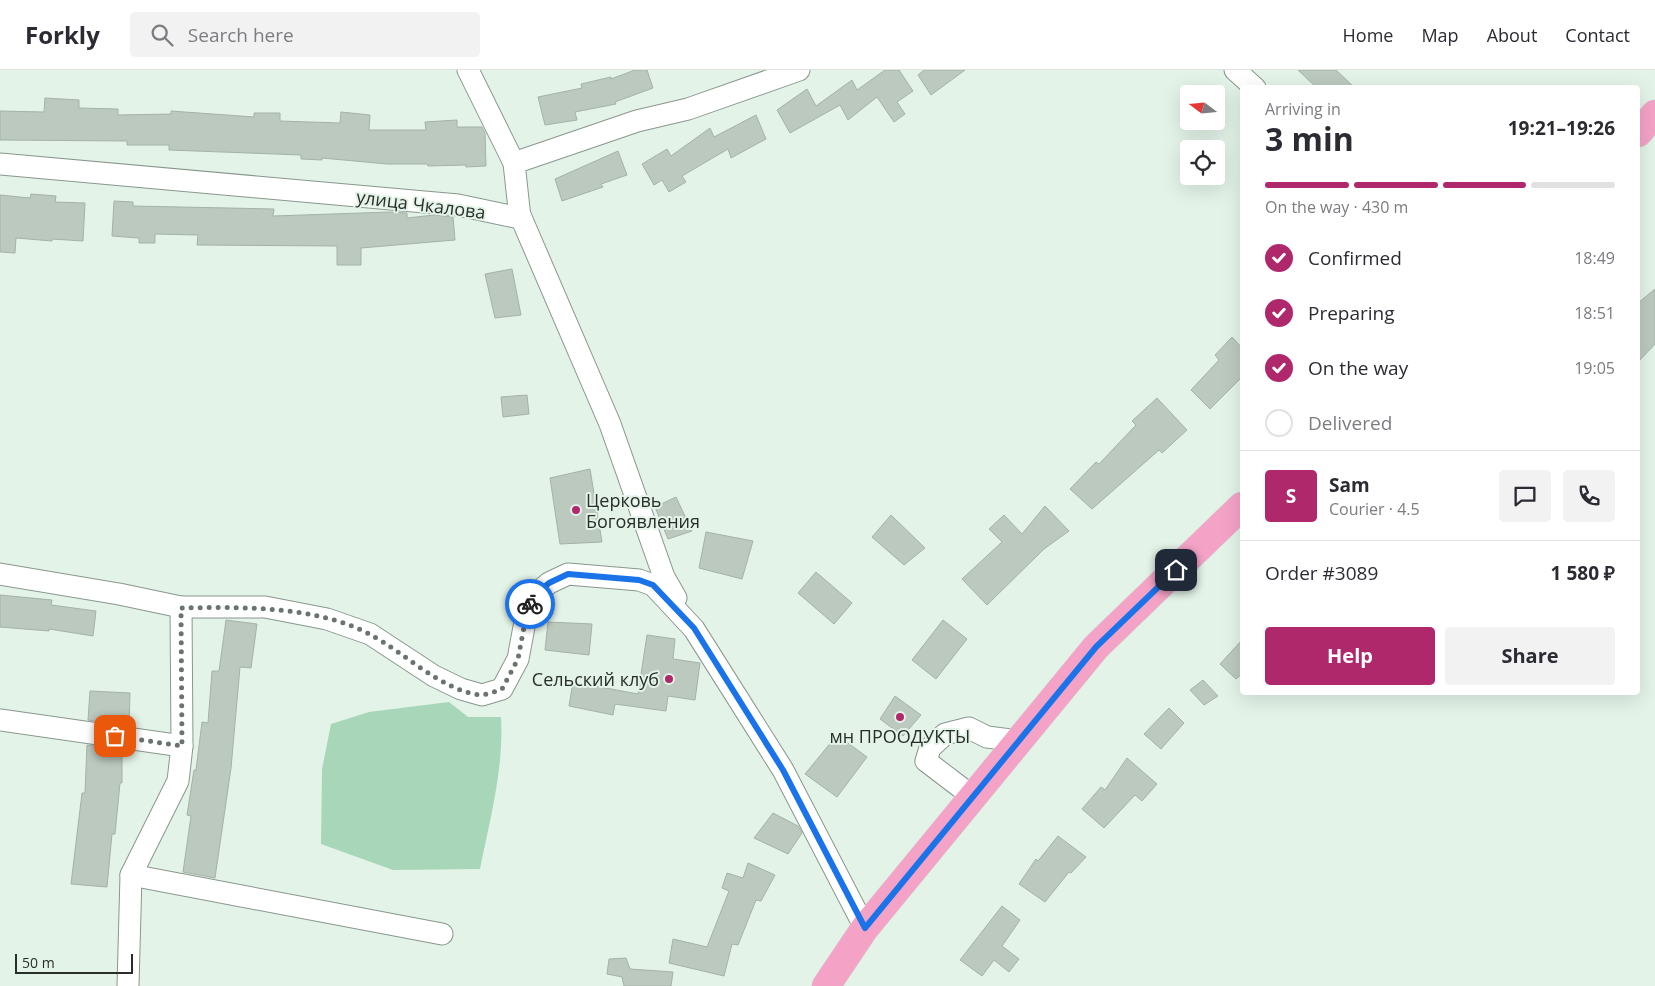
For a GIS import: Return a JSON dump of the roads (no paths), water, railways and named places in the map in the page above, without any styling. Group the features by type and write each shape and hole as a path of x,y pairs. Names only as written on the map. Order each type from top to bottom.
{"main road":[{"path":"1640,131 1655,114"},
{"path":"826,986 865,928 1096,647 1240,508"}],"street":[{"path":"468,70 514,163 520,218 520,215 610,424 664,577 783,770 865,928"},
{"path":"514,163 637,121 688,109 799,70"},
{"path":"1235,70 1252,85"},
{"name":"улица Чкалова","path":"0,164 458,205 520,218"},
{"path":"0,574 119,594 181,608 265,607 327,619 370,634 434,676 461,689 482,695 502,689 518,659 527,611 535,595 549,583 568,574 639,580 653,585 694,628"},
{"path":"128,986 131,875 178,781 182,746 181,608"},
{"path":"0,720 182,746"},
{"path":"970,801 964,790 926,761 930,748 945,734 969,728 987,737 1020,741"},
{"path":"131,875 442,934"}],"place":[{"name":"Церковь Богоявления","path":"576,510"},
{"name":"Сельский клуб","path":"669,679"},
{"name":"мн ПРООДУКТЫ","path":"900,717"}]}
